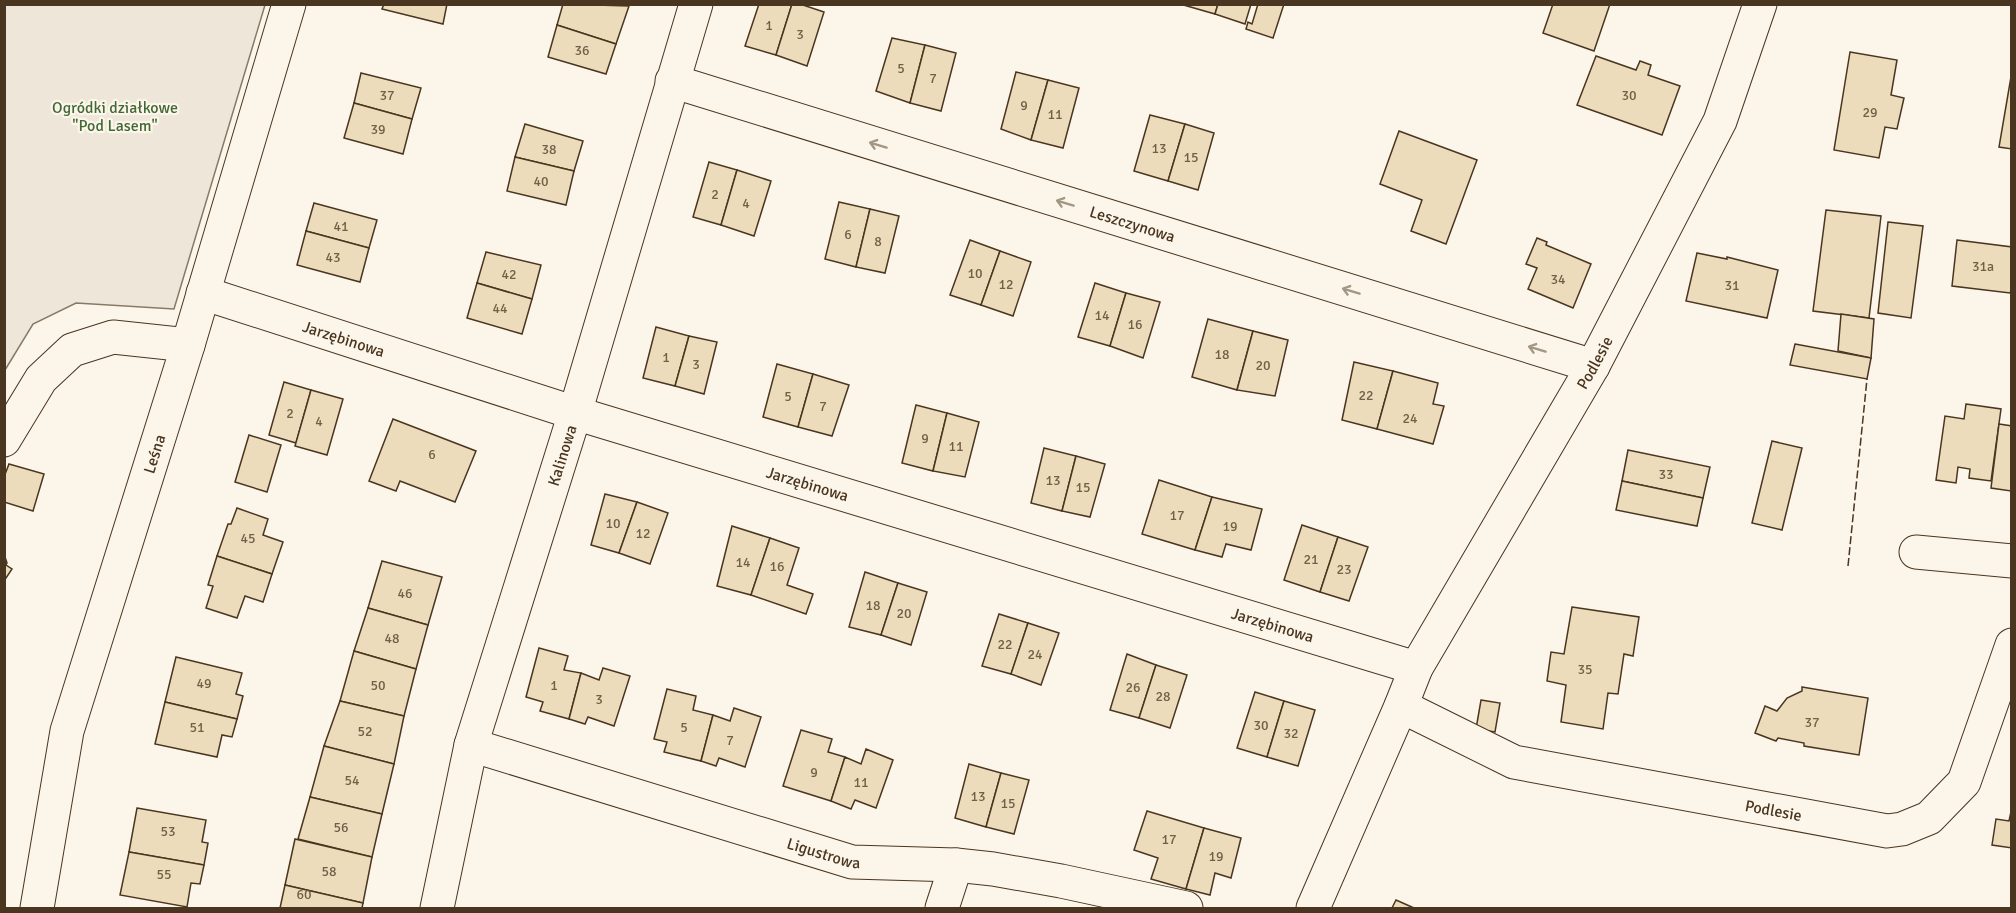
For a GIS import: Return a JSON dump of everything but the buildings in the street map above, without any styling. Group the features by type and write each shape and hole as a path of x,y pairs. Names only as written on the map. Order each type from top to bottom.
{"street":[{"name":"Leśna","path":"37,909 67,731 188,345 289,4"},
{"name":"Kalinowa","path":"437,909 471,745 575,413 696,4"},
{"name":"Podlesie","path":"1313,909 1416,668 1593,366 1720,121 1760,4"},
{"name":"Leszczynowa","path":"672,81 1593,366"},
{"name":"Jarzębinowa","path":"203,293 575,413 1416,668"},
{"path":"4,440 41,379 72,350 113,337 188,345"},
{"path":"1916,552 2012,561"},
{"name":"Podlesie","path":"1401,706 1514,762 1887,831 1902,829 1929,818 1964,782 2012,645"},
{"name":"Ligustrowa","path":"471,745 852,862 956,865 1061,881 1186,909"},
{"path":"942,909 956,865"}],"green space":[{"name":"Ogródki działkowe \"Pod Lasem\"","path":"5,4 265,5 174,309 76,303 33,324 5,370"}],"fence":[{"path":"1848,566 1867,379"}]}
